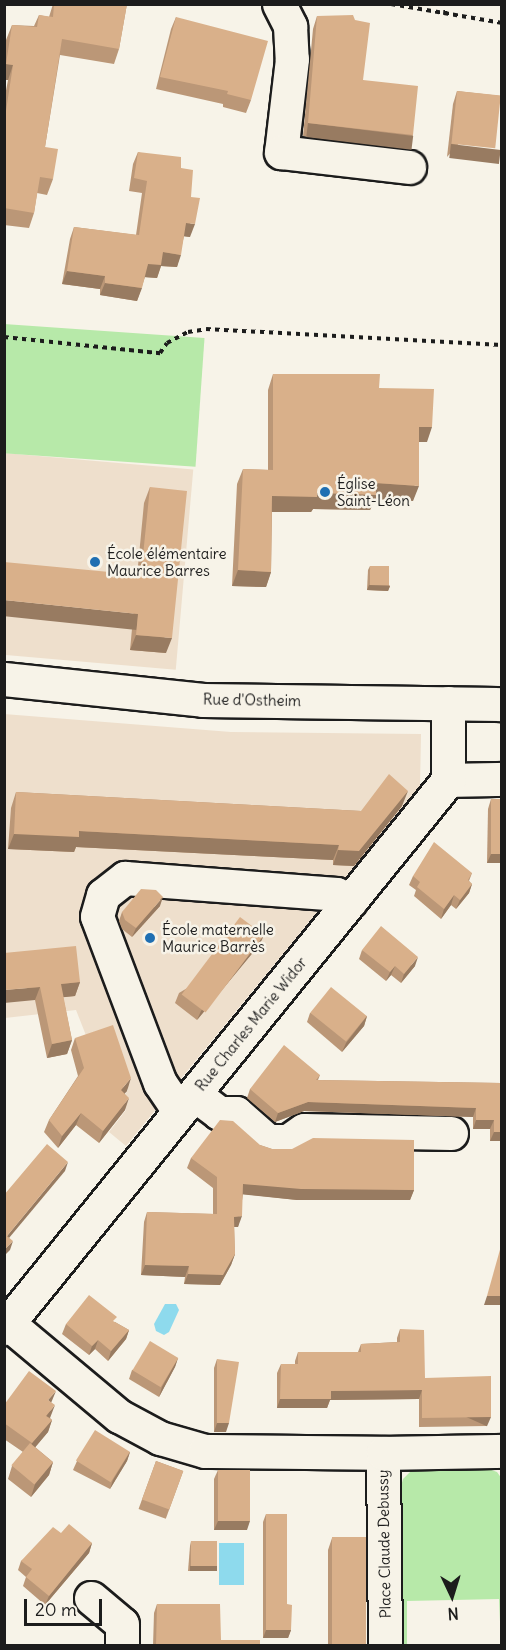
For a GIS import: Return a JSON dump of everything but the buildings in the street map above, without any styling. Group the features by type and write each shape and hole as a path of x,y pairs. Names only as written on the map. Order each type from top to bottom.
{"street":[{"path":"279,4 290,26 292,59 281,152 409,167"},
{"name":"Rue d'Ostheim","path":"4,679 203,700 501,704"},
{"path":"448,703 448,780 501,779"},
{"name":"Rue Charles Marie Widor","path":"6,1324 448,780"},
{"path":"350,901 336,894 125,878 103,896 97,916 160,1083 173,1102 189,1100 219,1113 236,1113 268,1141 288,1141 304,1130 452,1133"},
{"path":"6,1324 119,1416 160,1438 205,1451 383,1453"},
{"name":"Place Claude Debussy","path":"385,1646 383,1453 501,1451"},
{"path":"91,1598 122,1624 122,1646"}],"path":[{"path":"392,4 501,23"},
{"path":"445,15 446,4"},
{"path":"4,337 160,353 167,343 181,335 206,329 501,345"}],"shaded area":[{"name":"École élémentaire Maurice Barres","path":"4,453 193,470 176,670 4,655"},
{"name":"École maternelle Maurice Barrès","path":"4,714 231,732 421,734 420,786 126,1146 109,1132 126,1110 119,1103 128,1090 109,1036 89,1043 76,1010 5,1018"}],"green space":[{"path":"4,324 205,338 196,467 4,453"},
{"path":"486,1468 497,1472 502,1479 501,1645 499,1599 407,1601 407,1645 401,1645 400,1490 403,1479 412,1470"}],"water":[{"path":"165,1304 176,1304 179,1310 169,1332 164,1335 156,1331 154,1324"},
{"path":"219,1543 244,1543 244,1585 219,1585"}],"place":[{"name":"Église Saint-Léon","path":"325,492"},
{"name":"École élémentaire Maurice Barres","path":"95,562"},
{"name":"École maternelle Maurice Barrès","path":"150,938"}]}
